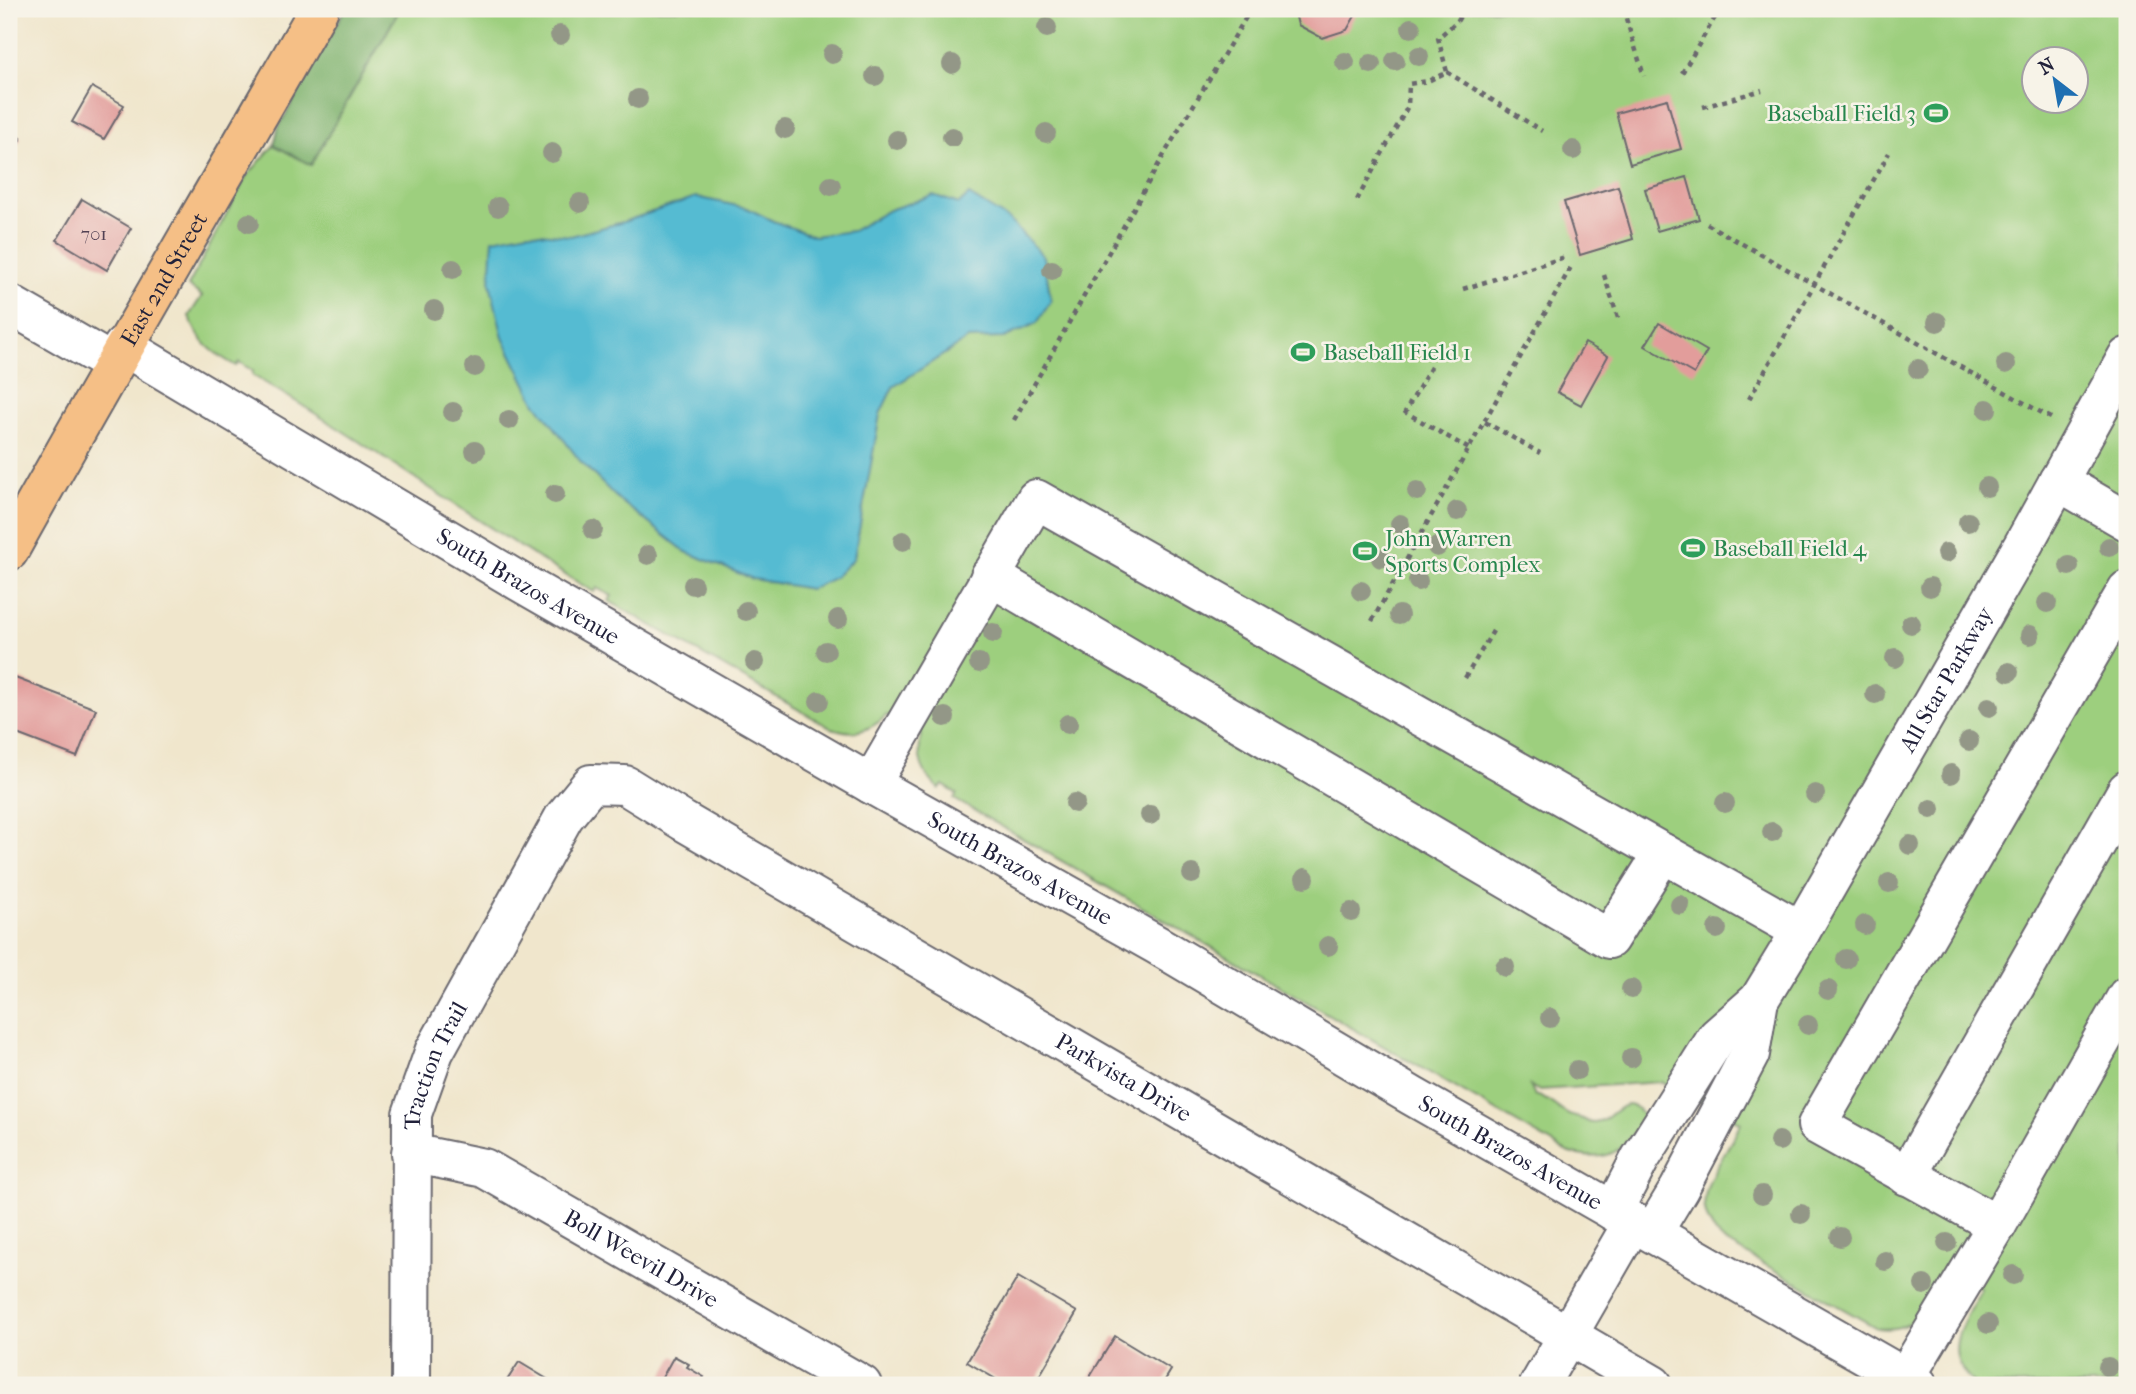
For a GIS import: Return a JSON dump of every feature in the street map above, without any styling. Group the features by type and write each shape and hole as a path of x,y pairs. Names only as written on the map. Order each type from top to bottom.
{"main road":[{"name":"East 2nd Street","path":"9,551 118,355 214,194 319,9"}],"street":[{"name":"South Brazos Avenue","path":"9,304 118,355 520,582 1157,945 1911,1382"},
{"name":"All Star Parkway","path":"1539,1385 1633,1222 1679,1189 1750,1054 1759,1000 1801,932 2127,357"},
{"path":"2058,481 2127,521"},
{"path":"871,784 1036,499 1801,932"},
{"path":"990,576 1609,939 1663,853"},
{"path":"1997,1225 1817,1125 2127,590"},
{"name":"Traction Trail","path":"411,1385 412,1114 434,1052 564,817 591,784"},
{"name":"Parkvista Drive","path":"591,784 625,785 682,821 1653,1385"},
{"path":"1907,1176 2127,790"},
{"path":"1911,1382 2127,996"},
{"name":"Boll Weevil Drive","path":"411,1153 484,1168 862,1385"}],"path":[{"path":"1014,420 1165,153 1251,9"},
{"path":"1464,9 1458,20 1438,38 1447,72 1542,131"},
{"path":"1623,9 1644,76"},
{"path":"1682,73 1720,9"},
{"path":"1357,200 1408,106 1409,84 1428,81 1447,72"},
{"path":"1703,107 1762,90"},
{"path":"1749,399 1889,153"},
{"path":"1707,224 2052,418"},
{"path":"1463,289 1564,257"},
{"path":"1372,621 1571,267"},
{"path":"1604,275 1619,321"},
{"path":"1431,367 1405,412 1469,449"},
{"path":"1485,422 1540,453"},
{"path":"1465,678 1493,631"}],"green space":[{"path":"345,9 400,9 311,165 274,145 278,128"},
{"name":"John Warren Sports Complex","path":"400,9 2127,9 2127,1385 1976,1385 1958,1362 1956,1350 1961,1327 1981,1289 1949,1268 1929,1303 1914,1320 1904,1326 1877,1328 1725,1242 1712,1227 1705,1212 1705,1198 1715,1169 1741,1123 1661,1082 1538,1090 1530,1086 1535,1095 1569,1115 1590,1123 1600,1122 1618,1109 1630,1105 1644,1116 1629,1138 1615,1152 1596,1157 1569,1153 954,799 957,794 943,785 939,789 922,765 919,751 922,735 887,715 860,731 829,727 609,601 612,596 597,588 594,592 551,566 252,375 253,371 239,362 236,366 220,356 207,346 193,325 189,316 202,296 188,286 246,177 274,145 311,165"}],"water":[{"path":"933,195 959,204 969,195 1009,220 1044,257 1051,301 1037,323 1004,338 968,339 893,387 880,414 854,558 834,578 810,589 753,579 686,552 618,499 581,462 535,402 503,338 490,283 493,239 528,232 571,236 623,222 696,197 747,208 814,236 852,231 889,210"}],"building":[{"path":"1294,9 1359,9 1347,30 1322,38 1298,25"},
{"path":"92,87 124,105 104,139 72,122"},
{"path":"1667,99 1681,149 1630,164 1616,113"},
{"path":"9,131 21,138 9,159"},
{"path":"1687,177 1699,219 1657,231 1645,189"},
{"path":"1618,186 1633,239 1580,255 1564,202"},
{"path":"82,199 131,228 107,270 57,240"},
{"path":"1659,323 1707,351 1694,374 1645,346"},
{"path":"1585,343 1608,356 1581,405 1557,392"},
{"path":"10,676 96,709 77,757 9,731"},
{"path":"1018,1277 1077,1312 1034,1385 1006,1385 967,1362"},
{"path":"1115,1336 1171,1370 1162,1385 1085,1385"},
{"path":"674,1356 704,1377 701,1382 706,1385 658,1385"},
{"path":"519,1362 557,1385 504,1385"}],"place":[{"name":"Baseball Field 3","path":"1936,113"},
{"name":"Baseball Field 1","path":"1303,352"},
{"name":"Baseball Field 4","path":"1693,548"},
{"name":"John Warren Sports Complex","path":"1365,551"}]}
